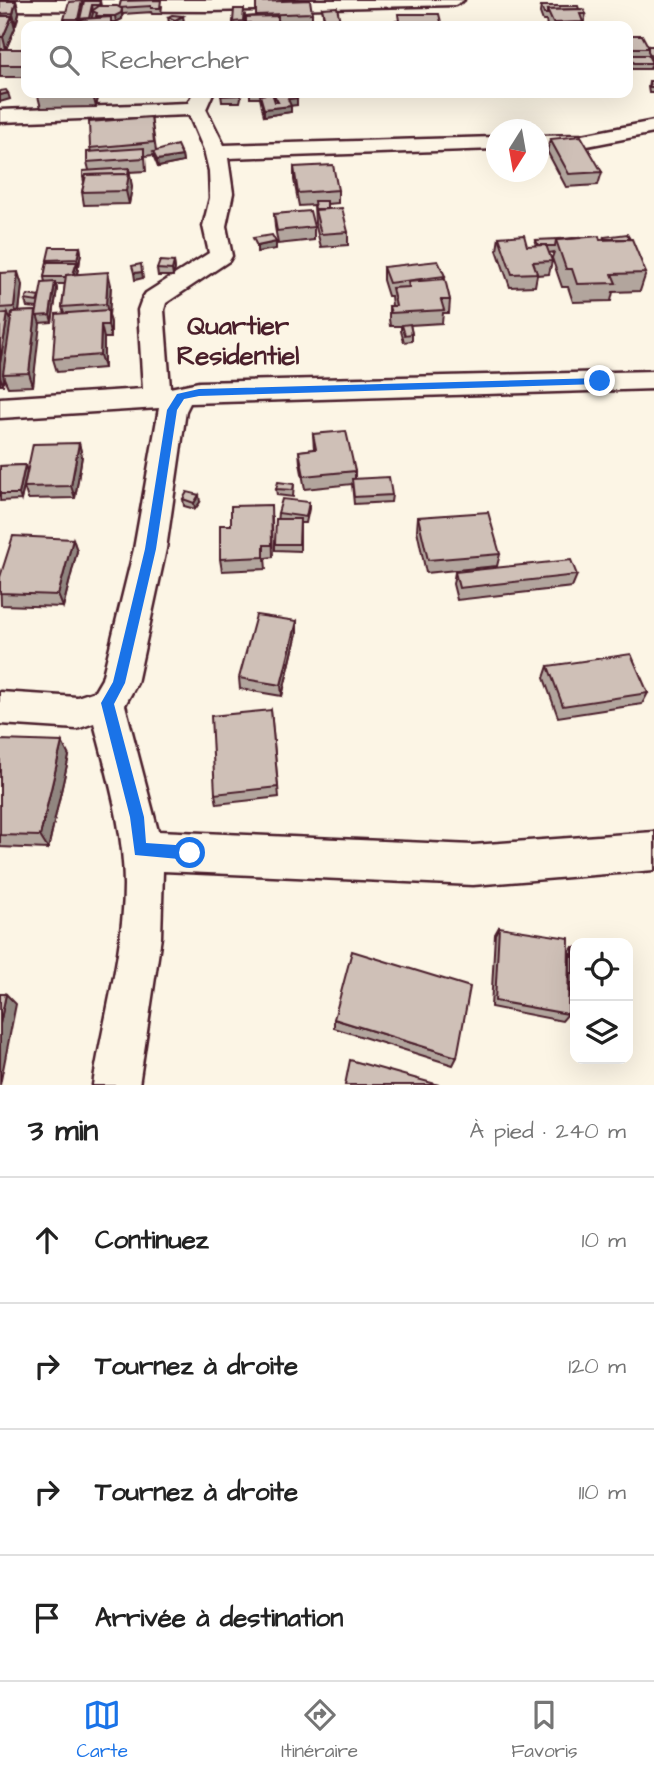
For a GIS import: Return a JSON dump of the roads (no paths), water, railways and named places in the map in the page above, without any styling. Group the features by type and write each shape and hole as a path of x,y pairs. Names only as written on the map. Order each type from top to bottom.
{"street":[{"path":"0,5 210,6 455,0"},
{"path":"210,6 212,21"},
{"path":"0,116 199,101 216,152 222,195 214,229 222,247 220,256 155,299 151,310 172,410 150,549 119,683 107,703 77,713 0,708"},
{"path":"549,142 582,141 654,127"},
{"path":"216,152 486,143"},
{"path":"0,408 169,397 199,392 654,380"},
{"path":"107,703 137,817 144,886 141,934 116,1085"},
{"path":"140,850 472,865 654,851"}],"district":[{"name":"Quartier Residentiel","path":"238,340"}]}
